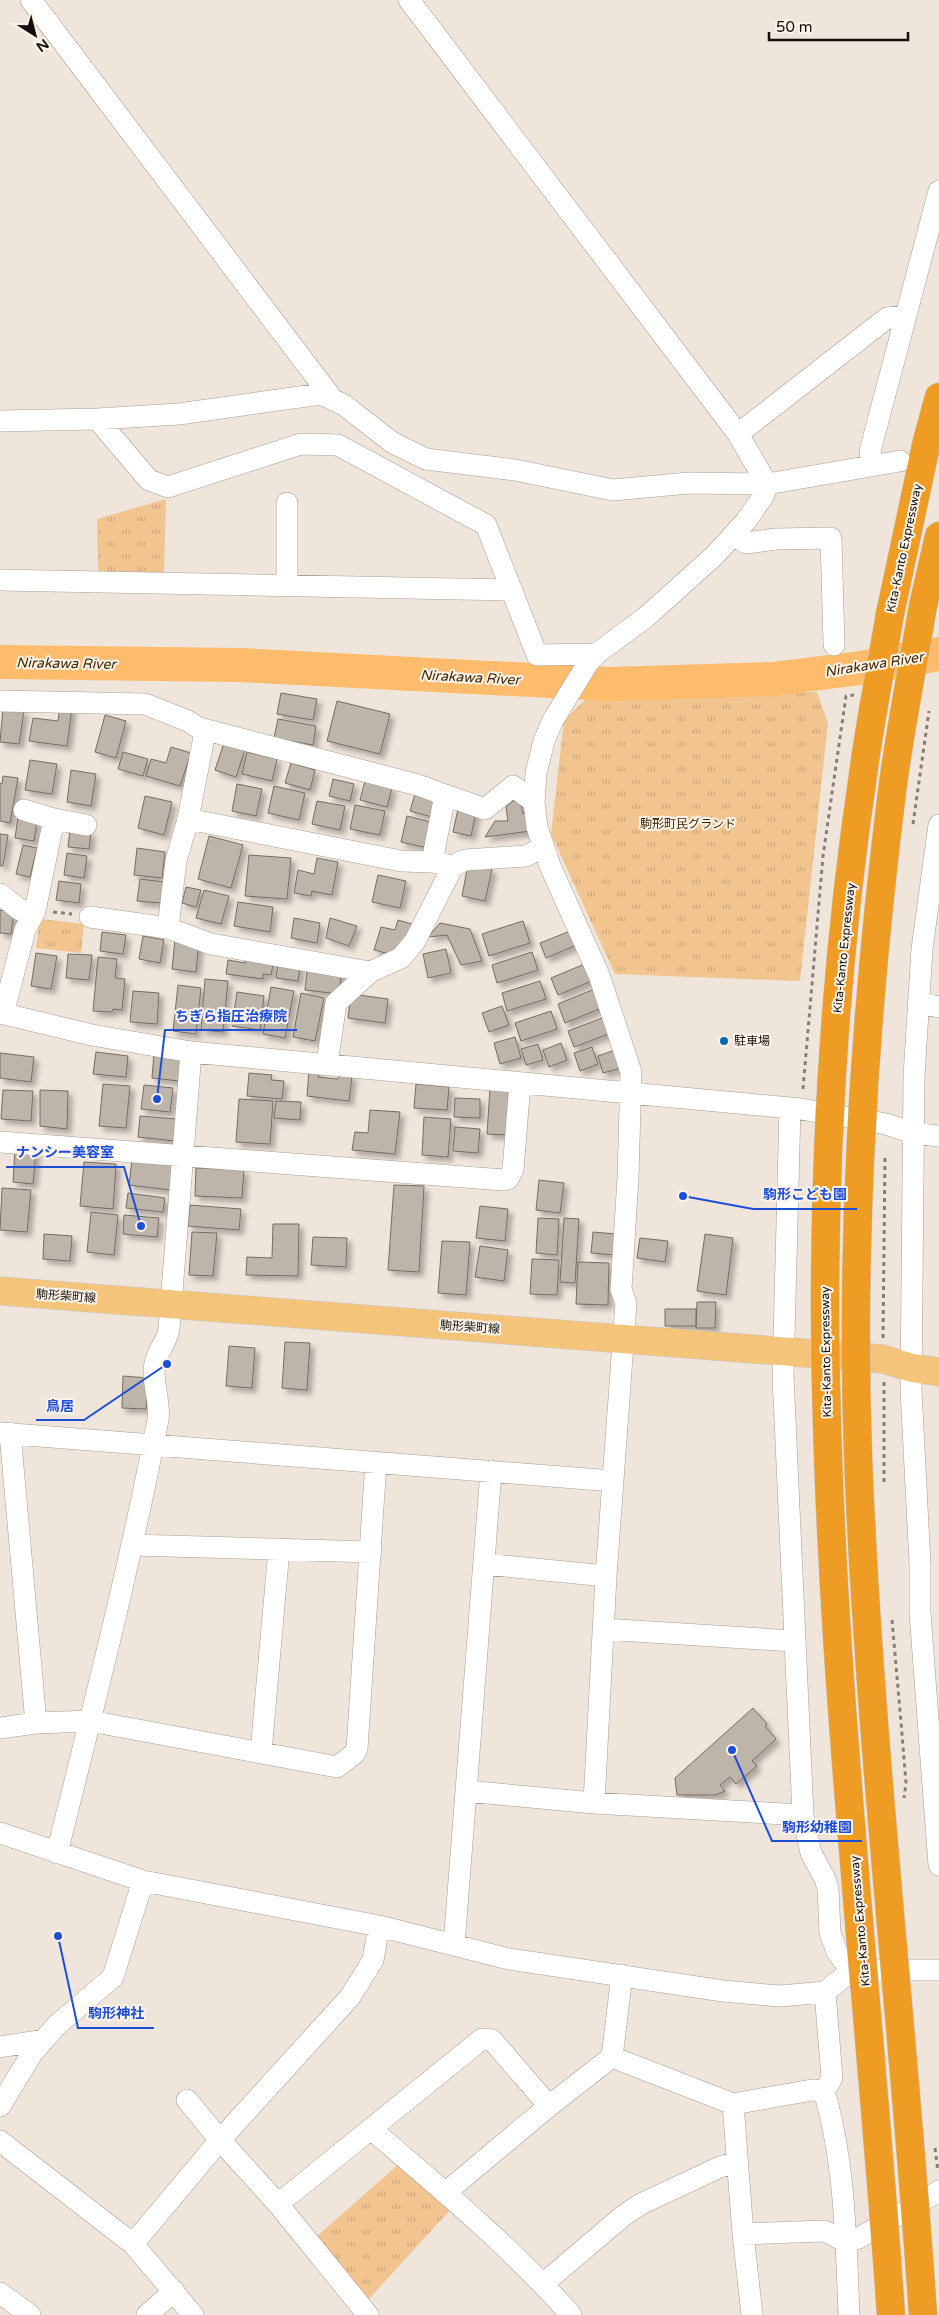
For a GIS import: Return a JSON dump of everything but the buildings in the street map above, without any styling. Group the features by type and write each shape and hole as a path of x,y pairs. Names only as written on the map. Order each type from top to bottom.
{"highway":[{"name":"Kita-Kanto Expressway","path":"891,2315 836,1630 828,1460 825,1304 828,1152 840,977 862,776 890,614 927,442 939,397"},
{"path":"923,2315 914,2174 868,1626 858,1454 857,1300 860,1150 871,984 894,781 923,606 939,536"}],"main road":[{"name":"駒形柴町線","path":"0,1291 883,1359 912,1368 939,1372"}],"street":[{"path":"31,0 330,397"},
{"path":"409,0 738,434 767,484"},
{"path":"872,466 870,451 939,191"},
{"path":"738,434 886,318 905,316"},
{"path":"0,420 97,419 179,414 309,394 330,397 344,405 393,443 426,459 516,470 613,490 689,483 767,484 900,461"},
{"path":"97,419 149,480 168,487 301,444 338,445 486,525 536,655 592,658"},
{"path":"594,1803 606,1576 626,1303 621,1289 631,1072 627,1055 599,975 543,847 534,815 536,773 544,740 564,700 592,658 646,617 714,556 759,503 767,484"},
{"path":"287,503 287,586"},
{"path":"733,535 746,543 776,539 831,538 834,645"},
{"path":"0,580 512,590"},
{"path":"0,701 145,704 188,721 204,732 188,819 176,861 168,928"},
{"path":"199,728 418,785 485,809 513,786 534,802"},
{"path":"432,862 445,795"},
{"path":"24,810 54,819 86,825"},
{"path":"54,819 35,911 25,930 2,1013 92,1035 191,1052 790,1108 886,1124 913,1133 939,1136"},
{"path":"188,819 401,862 432,862 453,866"},
{"path":"939,825 928,894 918,1004 913,1133 911,1390 929,1563 920,1613 932,1674 939,1865"},
{"path":"326,1064 336,1003 370,972 401,958 415,941 453,866 465,860 526,856 543,847"},
{"path":"0,894 20,910 35,911"},
{"path":"90,917 168,928 211,944 370,972"},
{"path":"918,1004 939,1007"},
{"path":"58,1852 133,1545 159,1409 155,1363 168,1339 191,1052"},
{"path":"0,1142 504,1180 508,1179 513,1170 520,1083"},
{"path":"790,1108 783,1351 803,1815 811,1853 826,1879 830,1933 837,1952 851,1971"},
{"path":"36,1723 5,1433 153,1443 613,1481"},
{"path":"0,1728 36,1723 90,1721 332,1767 337,1766 354,1754 357,1749 376,1462"},
{"path":"454,1945 491,1471"},
{"path":"133,1545 371,1552"},
{"path":"261,1752 279,1549"},
{"path":"484,1564 606,1576"},
{"path":"603,1629 794,1641"},
{"path":"466,1791 594,1803 803,1815"},
{"path":"0,1833 143,1881 379,1926 509,1959 723,1991 780,1996 825,1992 851,1971 939,1970"},
{"path":"0,2106 33,2052 57,2025 113,1977 143,1881"},
{"path":"132,2244 220,2140 350,1997 373,1960 379,1926"},
{"path":"445,2193 549,2106 612,2058 622,1975"},
{"path":"825,1992 832,2078 824,2090 834,2125 846,2242 849,2315"},
{"path":"278,2204 482,2039 492,2040 549,2106"},
{"path":"0,2047 44,2040"},
{"path":"612,2058 733,2104 812,2090 824,2090"},
{"path":"187,2100 220,2140 278,2204 368,2315"},
{"path":"733,2104 743,2234 752,2315"},
{"path":"371,2130 445,2193 543,2284 570,2315"},
{"path":"0,2141 132,2244 194,2315"},
{"path":"543,2284 623,2216 640,2204 720,2167 737,2162"},
{"path":"743,2234 825,2231 846,2242 859,2238 939,2191"},
{"path":"146,2315 174,2292"},
{"path":"0,2293 30,2315"}],"path":[{"path":"912,828 931,702"},
{"path":"35,911 42,910 90,917"},
{"path":"882,1339 886,1124"},
{"path":"884,1382 884,1493"},
{"path":"892,1618 905,1774 904,1800"}],"green space":[{"path":"166,499 164,574 98,572 97,519"},
{"name":"駒形町民グランド","path":"817,692 828,723 800,981 615,974 551,834 564,720 586,699"},
{"path":"40,919 84,924 81,953 36,948"},
{"path":"400,2163 451,2209 367,2301 315,2238"}],"waterway":[{"name":"Nirakawa River","path":"0,662 239,665 609,684 773,679 861,668 939,654"}],"place":[{"name":"駐車場","path":"724,1041"},
{"name":"ちぎら指圧治療院","path":"157,1099"},
{"name":"駒形こども園","path":"683,1196"},
{"name":"ナンシー美容室","path":"141,1226"},
{"name":"鳥居","path":"167,1364"},
{"name":"駒形幼稚園","path":"732,1750"},
{"name":"駒形神社","path":"58,1936"}]}
